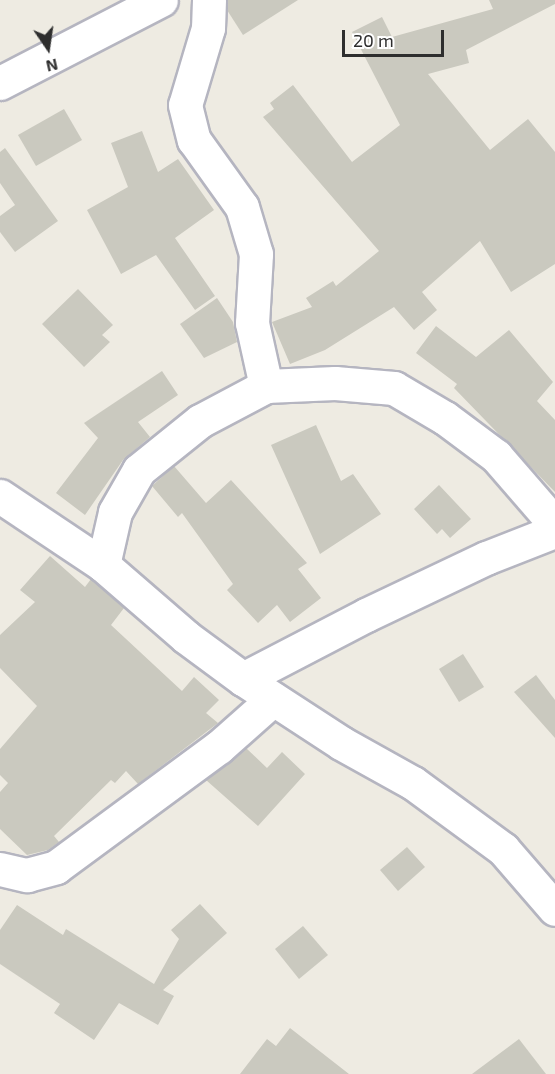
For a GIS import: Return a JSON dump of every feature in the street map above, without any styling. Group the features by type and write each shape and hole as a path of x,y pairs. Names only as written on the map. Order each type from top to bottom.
{"street":[{"path":"0,83 161,0"},
{"path":"209,0 208,28 185,105 194,140 242,207 256,254 252,322 266,386"},
{"path":"103,565 115,512 139,470 200,422 266,386 335,383 394,388 446,418 496,456 555,524"},
{"path":"0,496 103,565 186,637 243,679 413,783 503,849 555,909"},
{"path":"243,679 386,605 486,558 555,531"},
{"path":"0,869 27,875 56,867 219,747 273,699"}],"building":[{"path":"228,0 298,0 243,35 227,10"},
{"path":"489,0 555,0 555,4 466,50 469,63 428,74 490,150 528,119 555,152 555,264 511,292 480,241 422,292 437,310 414,330 394,307 325,350 290,364 272,322 312,307 306,298 333,281 336,286 379,251 263,117 274,109 270,103 293,85 352,162 400,125 352,32 382,17 392,37 493,9"},
{"path":"64,109 82,140 36,166 18,135"},
{"path":"142,131 158,172 178,159 214,210 175,238 215,296 195,310 156,255 121,274 87,210 128,187 111,143"},
{"path":"5,148 58,221 15,252 0,232 0,216 15,205 0,183 0,152"},
{"path":"78,289 113,325 102,335 110,342 84,367 42,324"},
{"path":"217,298 233,322 237,342 204,358 180,324"},
{"path":"436,326 476,357 509,330 553,382 537,401 555,420 555,492 454,388 457,384 416,353"},
{"path":"162,371 178,395 138,422 150,437 123,460 85,515 56,493 98,438 84,423"},
{"path":"316,425 341,481 353,474 381,514 320,554 271,445"},
{"path":"174,466 206,503 231,480 307,563 298,569 321,598 290,622 277,605 258,623 227,590 233,584 182,513 178,517 152,486"},
{"path":"439,485 471,519 450,538 442,529 437,534 414,509"},
{"path":"50,556 85,587 91,579 124,608 111,625 182,691 194,677 219,700 206,713 218,723 138,784 126,771 115,783 111,780 54,836 59,842 48,850 27,855 0,829 0,792 8,783 0,775 0,749 37,706 0,668 0,635 35,602 20,590"},
{"path":"463,654 484,687 459,702 439,669"},
{"path":"536,675 555,700 555,738 514,692"},
{"path":"246,748 267,768 282,752 305,774 258,826 206,780"},
{"path":"407,847 425,867 398,891 380,870"},
{"path":"200,904 227,933 163,990 174,996 158,1025 119,1003 94,1040 54,1013 60,1004 0,964 0,930 17,905 63,935 66,929 154,984 179,939 171,930"},
{"path":"303,926 328,955 299,979 275,949"},
{"path":"290,1028 349,1074 240,1074 267,1039 276,1046"},
{"path":"519,1039 546,1074 472,1074"}]}
